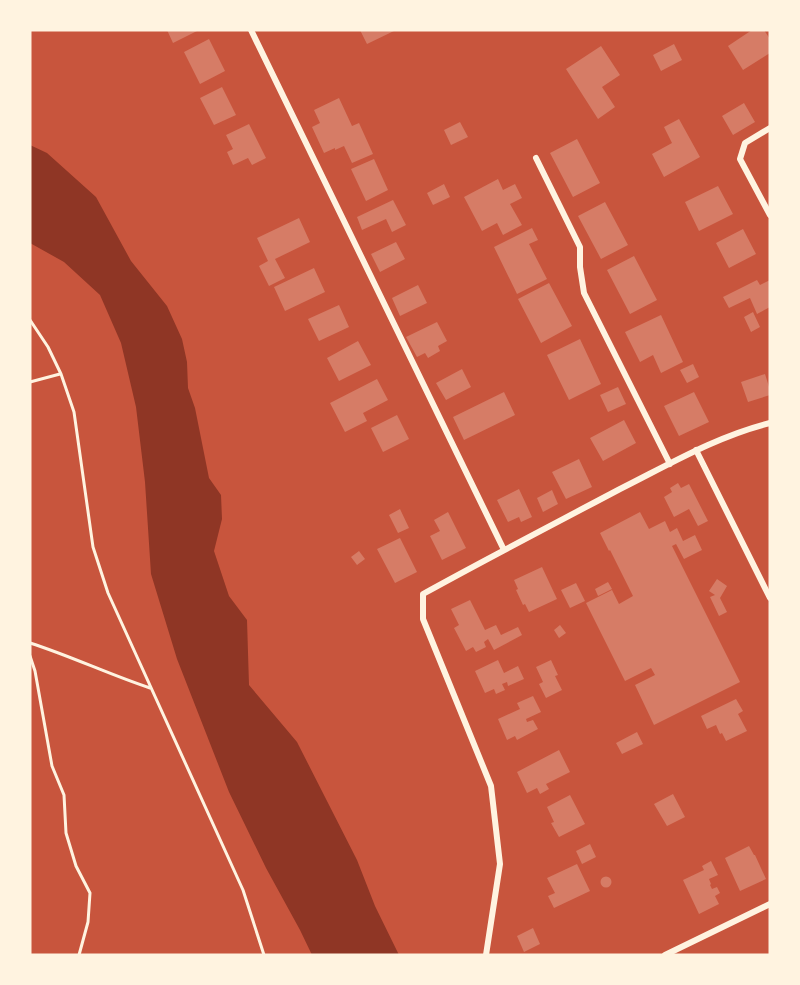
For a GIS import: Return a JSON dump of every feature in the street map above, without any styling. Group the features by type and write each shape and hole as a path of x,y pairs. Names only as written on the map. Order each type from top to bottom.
{"street":[{"path":"250,30 504,549"},
{"path":"770,128 745,143 740,159 770,215"},
{"path":"536,158 580,247 584,293 670,464"},
{"path":"486,955 500,864 491,786 423,619 423,594 504,549 696,450 770,423"},
{"path":"696,450 770,598"},
{"path":"665,955 770,904"}],"path":[{"path":"30,320 48,347 61,374 74,412 93,547 108,593 243,890 264,955"},
{"path":"30,382 61,374"},
{"path":"30,643 150,688"},
{"path":"30,656 35,671 52,766 64,795 66,833 76,866 90,893 88,922 79,955"}],"shaded area":[{"path":"30,145 47,153 96,197 131,261 167,306 182,339 187,362 188,388 195,408 209,478 221,495 222,519 214,551 229,596 247,620 249,685 297,742 357,860 375,906 399,955 312,955 229,792 177,659 151,574 145,482 136,407 121,343 100,295 64,262 30,243"}],"building":[{"path":"167,30 199,30 173,43"},
{"path":"360,30 396,30 367,44"},
{"path":"752,30 764,30 770,39 770,53 743,70 728,46"},
{"path":"209,39 225,71 200,84 184,52"},
{"path":"674,44 682,60 661,71 653,55"},
{"path":"601,46 620,75 602,87 615,107 598,119 566,69"},
{"path":"222,87 236,115 214,125 200,98"},
{"path":"339,98 352,126 359,123 373,154 352,163 344,146 324,153 312,127 320,123 314,110"},
{"path":"744,103 755,122 733,135 722,116"},
{"path":"679,119 700,157 664,177 652,154 672,143 664,127"},
{"path":"460,122 468,137 451,145 444,130"},
{"path":"249,124 266,158 252,165 248,158 233,165 227,152 233,149 226,135"},
{"path":"577,139 600,183 573,197 550,153"},
{"path":"374,159 388,190 366,201 351,169"},
{"path":"498,179 503,190 515,184 522,198 510,204 522,225 503,235 497,223 482,231 464,197"},
{"path":"444,184 450,197 433,205 427,193"},
{"path":"718,186 733,214 699,231 685,202"},
{"path":"393,200 406,225 392,232 386,219 362,230 357,217"},
{"path":"605,202 628,245 601,259 578,216"},
{"path":"299,218 310,242 275,259 285,278 269,286 259,266 268,261 257,238"},
{"path":"532,228 538,240 529,244 547,279 517,294 494,247"},
{"path":"743,229 756,254 729,268 716,243"},
{"path":"396,242 405,259 380,272 371,254"},
{"path":"634,256 657,300 630,314 607,270"},
{"path":"314,268 325,292 285,311 274,287"},
{"path":"757,280 760,285 770,280 770,307 757,314 750,298 729,308 723,297"},
{"path":"549,283 572,326 541,343 518,299"},
{"path":"418,285 427,303 400,316 392,298"},
{"path":"339,305 349,327 319,341 308,319"},
{"path":"753,312 760,327 751,332 744,317"},
{"path":"661,315 683,362 661,373 653,355 640,362 625,332"},
{"path":"437,322 447,341 438,346 440,351 428,358 425,353 417,357 406,337"},
{"path":"580,339 601,384 569,400 547,355"},
{"path":"358,341 371,365 339,381 327,358"},
{"path":"693,364 699,377 687,383 680,370"},
{"path":"462,369 471,387 446,400 436,383"},
{"path":"765,374 770,395 748,402 741,382"},
{"path":"377,379 388,400 363,413 367,421 345,432 330,403"},
{"path":"618,387 626,404 608,412 600,395"},
{"path":"504,392 515,415 464,440 453,417"},
{"path":"694,392 709,422 679,436 664,406"},
{"path":"397,415 409,439 383,452 371,428"},
{"path":"624,420 636,443 603,461 590,438"},
{"path":"579,459 592,487 566,499 552,472"},
{"path":"678,483 681,488 689,484 708,521 698,526 689,509 674,517 664,497 672,492 670,488"},
{"path":"519,489 532,517 521,522 519,517 508,522 497,500"},
{"path":"552,490 558,504 543,512 537,498"},
{"path":"400,509 409,528 398,533 389,515"},
{"path":"448,512 466,548 442,560 430,536 440,531 434,520"},
{"path":"640,512 649,529 665,521 670,532 677,528 683,541 695,535 702,550 684,559 676,544 672,546 740,682 654,725 635,685 655,675 651,668 625,681 586,603 612,590 619,604 633,596 600,533"},
{"path":"400,538 417,572 395,583 377,549"},
{"path":"359,551 365,559 357,565 351,557"},
{"path":"542,567 557,599 529,612 525,604 523,605 514,580"},
{"path":"717,579 727,586 720,598 727,612 719,616 710,597 715,595 709,591"},
{"path":"608,582 612,589 598,596 595,589"},
{"path":"576,583 585,601 570,608 561,590"},
{"path":"470,600 485,630 496,625 501,635 518,627 522,635 494,650 488,639 484,642 486,647 476,652 473,647 466,651 454,628 459,625 451,609"},
{"path":"560,625 566,633 559,638 554,630"},
{"path":"498,660 504,673 518,666 524,679 508,686 507,682 502,684 505,690 496,694 494,689 485,693 475,671"},
{"path":"551,660 562,690 546,698 539,684 543,682 536,667"},
{"path":"533,696 541,712 526,719 527,722 533,720 538,729 517,740 515,736 507,740 498,719 520,709 517,703"},
{"path":"736,699 743,711 738,714 747,731 726,741 716,725 707,729 701,716"},
{"path":"637,732 643,744 622,754 616,743"},
{"path":"559,750 570,772 546,784 549,789 540,794 537,788 527,793 517,772"},
{"path":"673,794 685,817 667,826 654,804"},
{"path":"570,795 585,824 559,837 551,823 554,822 547,807"},
{"path":"590,844 596,857 582,864 576,851"},
{"path":"749,846 766,879 740,891 725,858"},
{"path":"711,861 718,875 709,879 710,885 712,889 717,887 720,893 715,896 719,904 699,914 683,880 704,870 702,866"},
{"path":"577,864 590,891 554,908 548,896 555,893 547,878"},
{"path":"606,877 610,878 610,886 606,887 602,886 601,882 602,878"},
{"path":"533,928 540,944 524,952 517,936"}]}
